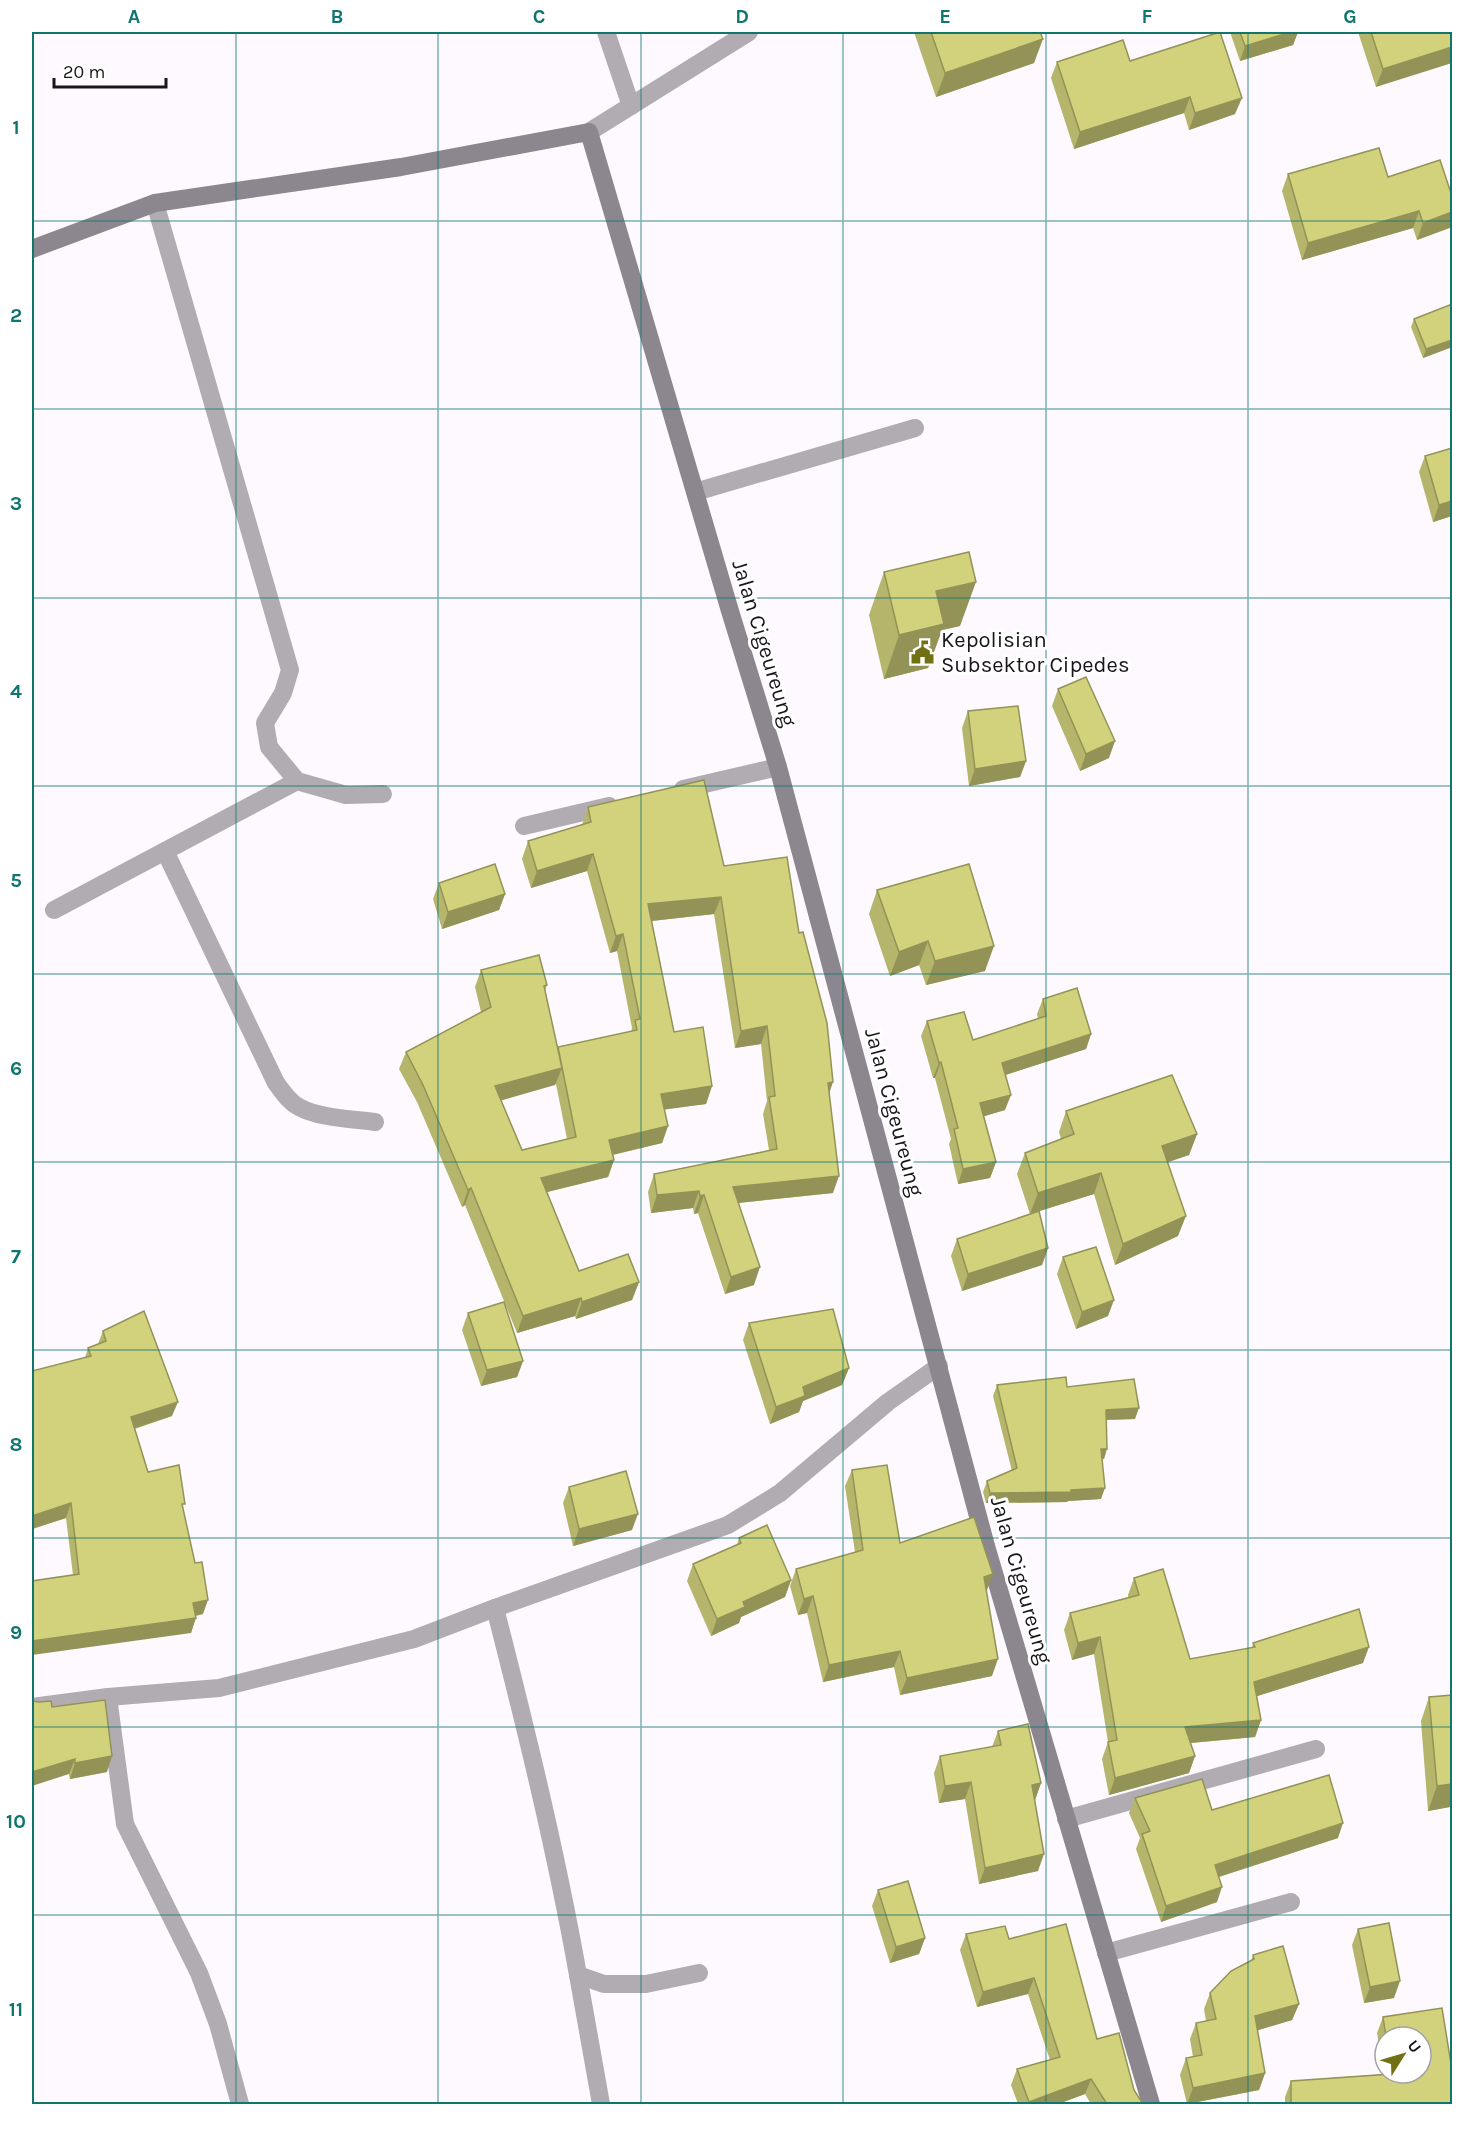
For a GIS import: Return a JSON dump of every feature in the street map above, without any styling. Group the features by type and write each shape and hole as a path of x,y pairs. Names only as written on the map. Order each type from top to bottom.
{"street":[{"path":"606,32 631,106"},
{"path":"32,249 155,203 401,167 589,132 749,32"},
{"name":"Jalan Cigeureung","path":"589,132 778,767 986,1546 1151,2104"},
{"path":"155,203 290,670 283,693 265,723 269,747 297,781 346,795 383,794"},
{"path":"695,492 915,428"},
{"path":"663,794 778,767"},
{"path":"54,910 297,781"},
{"path":"524,826 628,802"},
{"path":"165,851 276,1083 285,1096 298,1107 312,1113 375,1122"},
{"path":"32,1707 108,1697 219,1688 414,1639 728,1525 780,1493 888,1402 939,1366"},
{"path":"495,1608 535,1769 567,1913 601,2104"},
{"path":"108,1697 125,1824 199,1973 218,2024 240,2104"},
{"path":"1066,1819 1316,1749"},
{"path":"1106,1953 1291,1902"},
{"path":"578,1975 604,1984 646,1984 699,1972"}],"building":[{"path":"931,32 1040,32 1043,39 945,73"},
{"path":"1220,32 1242,98 1195,113 1190,97 1080,132 1057,62 1123,40 1130,61"},
{"path":"1240,32 1291,32 1245,46"},
{"path":"1371,32 1452,32 1452,47 1383,69"},
{"path":"1379,148 1388,177 1440,160 1452,196 1452,212 1423,223 1419,211 1308,243 1288,174"},
{"path":"1452,304 1452,340 1426,349 1414,319"},
{"path":"1452,448 1452,501 1439,505 1425,456"},
{"path":"969,552 976,582 936,591 944,624 899,635 884,572"},
{"path":"1086,677 1115,741 1086,754 1058,689"},
{"path":"1018,706 1026,761 975,769 968,711"},
{"path":"704,780 724,866 787,857 799,933 803,932 827,1023 833,1082 828,1083 839,1176 733,1187 760,1267 731,1277 704,1195 700,1196 699,1191 657,1195 654,1174 777,1149 769,1097 775,1096 767,1026 741,1031 721,897 648,904 674,1032 703,1027 712,1086 661,1094 668,1126 609,1140 614,1160 541,1178 579,1271 628,1254 639,1282 582,1302 581,1298 523,1316 471,1188 468,1190 423,1085 406,1052 491,1007 481,970 539,955 547,985 544,986 562,1068 495,1086 522,1150 576,1137 558,1047 637,1030 635,1020 640,1019 623,934 616,936 593,854 537,871 528,841 591,822 588,807"},
{"path":"495,864 505,894 448,912 439,883"},
{"path":"969,864 994,946 935,961 928,941 899,952 877,890"},
{"path":"1077,988 1091,1034 1002,1063 1011,1095 980,1103 996,1162 963,1169 954,1129 958,1128 941,1062 939,1063 927,1021 964,1012 973,1040 1046,1016 1043,999"},
{"path":"1172,1075 1197,1134 1162,1146 1186,1216 1123,1244 1101,1173 1038,1193 1025,1153 1074,1134 1066,1111"},
{"path":"1039,1211 1048,1248 968,1274 957,1239"},
{"path":"1096,1247 1114,1300 1082,1312 1063,1257"},
{"path":"504,1302 523,1361 487,1370 468,1313"},
{"path":"833,1309 849,1368 803,1387 805,1396 776,1407 749,1323"},
{"path":"144,1311 178,1402 131,1417 148,1472 179,1465 185,1504 182,1504 195,1563 202,1562 208,1600 193,1603 196,1618 32,1641 32,1581 79,1574 71,1503 32,1516 32,1371 91,1356 88,1348 106,1341 103,1331"},
{"path":"1066,1377 1067,1387 1134,1379 1139,1408 1106,1410 1107,1449 1101,1449 1105,1488 1071,1490 1071,1492 990,1493 987,1481 1017,1468 997,1385"},
{"path":"887,1465 900,1543 974,1517 993,1574 984,1577 998,1659 907,1678 900,1651 829,1665 813,1596 804,1599 796,1569 863,1550 852,1470"},
{"path":"626,1471 638,1514 579,1529 569,1487"},
{"path":"767,1525 791,1580 743,1602 745,1607 717,1619 693,1564 741,1543 739,1538"},
{"path":"1163,1569 1190,1659 1255,1647 1253,1643 1359,1609 1369,1647 1254,1682 1261,1720 1185,1727 1195,1756 1115,1778 1108,1742 1117,1740 1100,1637 1078,1643 1070,1613 1139,1595 1134,1578"},
{"path":"1452,1695 1452,1784 1437,1786 1429,1697"},
{"path":"105,1700 112,1756 75,1763 75,1759 32,1772 32,1701 51,1701 52,1707"},
{"path":"1028,1724 1041,1783 1032,1785 1044,1854 985,1868 971,1782 945,1786 940,1756 1001,1745 998,1731"},
{"path":"1329,1775 1343,1823 1215,1865 1222,1887 1166,1906 1142,1834 1150,1831 1135,1798 1202,1779 1212,1810"},
{"path":"908,1881 925,1938 896,1947 878,1890"},
{"path":"1389,1923 1400,1981 1370,1987 1358,1929"},
{"path":"1066,1924 1097,2039 1119,2033 1134,2090 1143,2104 1107,2104 1091,2079 1029,2102 1017,2069 1060,2057 1034,1978 983,1992 966,1934 1005,1926 1009,1939"},
{"path":"1283,1946 1299,2004 1255,2016 1265,2073 1193,2088 1186,2058 1202,2055 1196,2023 1216,2019 1210,1993 1231,1971 1254,1959 1253,1955"},
{"path":"1442,2008 1452,2070 1452,2104 1291,2104 1291,2081 1373,2075 1373,2085 1433,2085 1433,2025 1384,2025 1383,2017"}],"place":[{"name":"Kepolisian Subsektor Cipedes","path":"923,652"}]}
